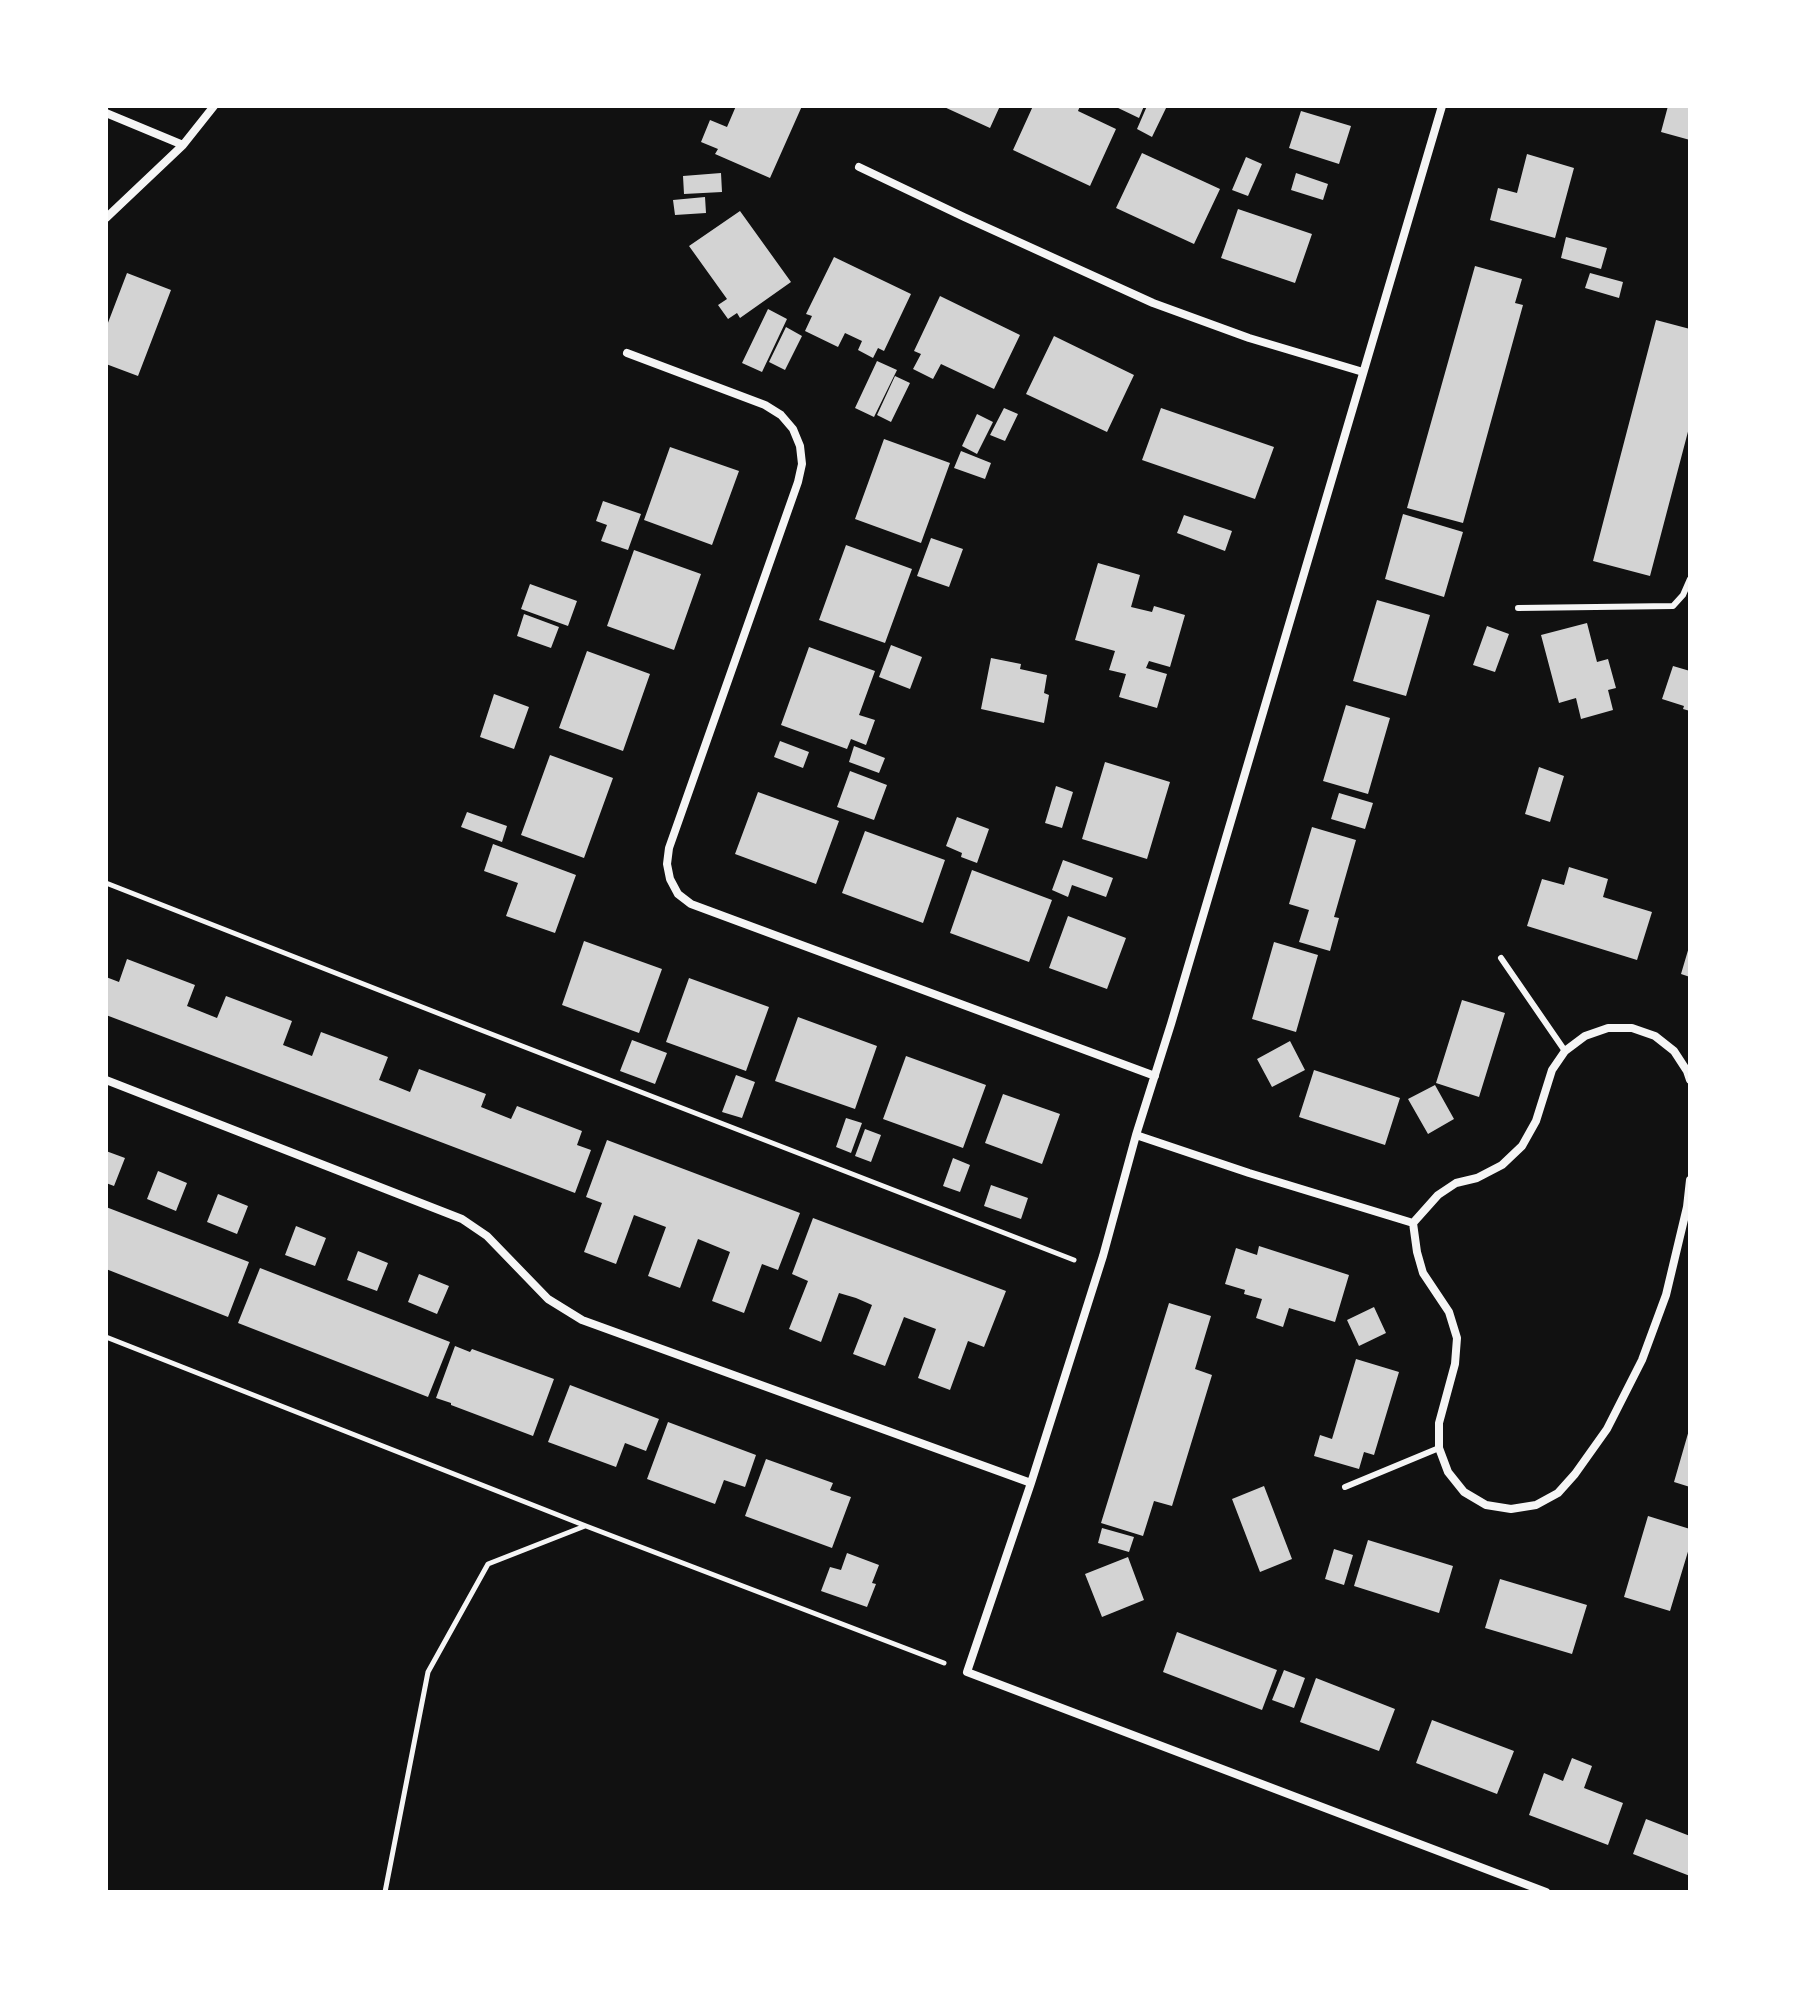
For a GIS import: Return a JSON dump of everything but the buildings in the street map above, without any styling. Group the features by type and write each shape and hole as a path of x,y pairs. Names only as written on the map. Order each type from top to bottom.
{"street":[{"path":"106,218 183,145 214,106"},
{"path":"1442,106 1136,1135 1099,1269 967,1672 1546,1892"},
{"path":"106,113 183,145"},
{"path":"859,167 1153,303 1249,338 1363,372"},
{"path":"627,353 765,405 781,415 793,429 800,446 802,464 669,848 667,864 678,894 691,904 1155,1076"},
{"path":"1690,1080 1674,1051 1655,1036 1632,1028 1608,1028 1585,1036 1565,1051 1552,1070 1536,1121 1522,1146 1502,1165 1477,1178 1456,1183 1438,1195 1413,1223 1423,1273 1449,1312 1457,1338 1455,1364 1439,1423 1439,1448 1448,1472 1464,1492 1486,1505 1511,1509 1524,1507 1536,1505 1558,1493 1575,1474 1607,1429 1642,1360 1666,1295 1687,1207 1690,1180"},
{"path":"106,1080 462,1219 487,1236 548,1299 582,1320 1031,1483"},
{"path":"1136,1135 1413,1223"}],"lane":[{"path":"1518,608 1673,606 1683,595 1690,579"},
{"path":"1501,958 1565,1051"},
{"path":"1345,1487 1439,1448"}],"path":[{"path":"106,883 1099,1269"},
{"path":"106,1337 967,1672"},
{"path":"385,1892 428,1672 488,1564 586,1526"}]}
